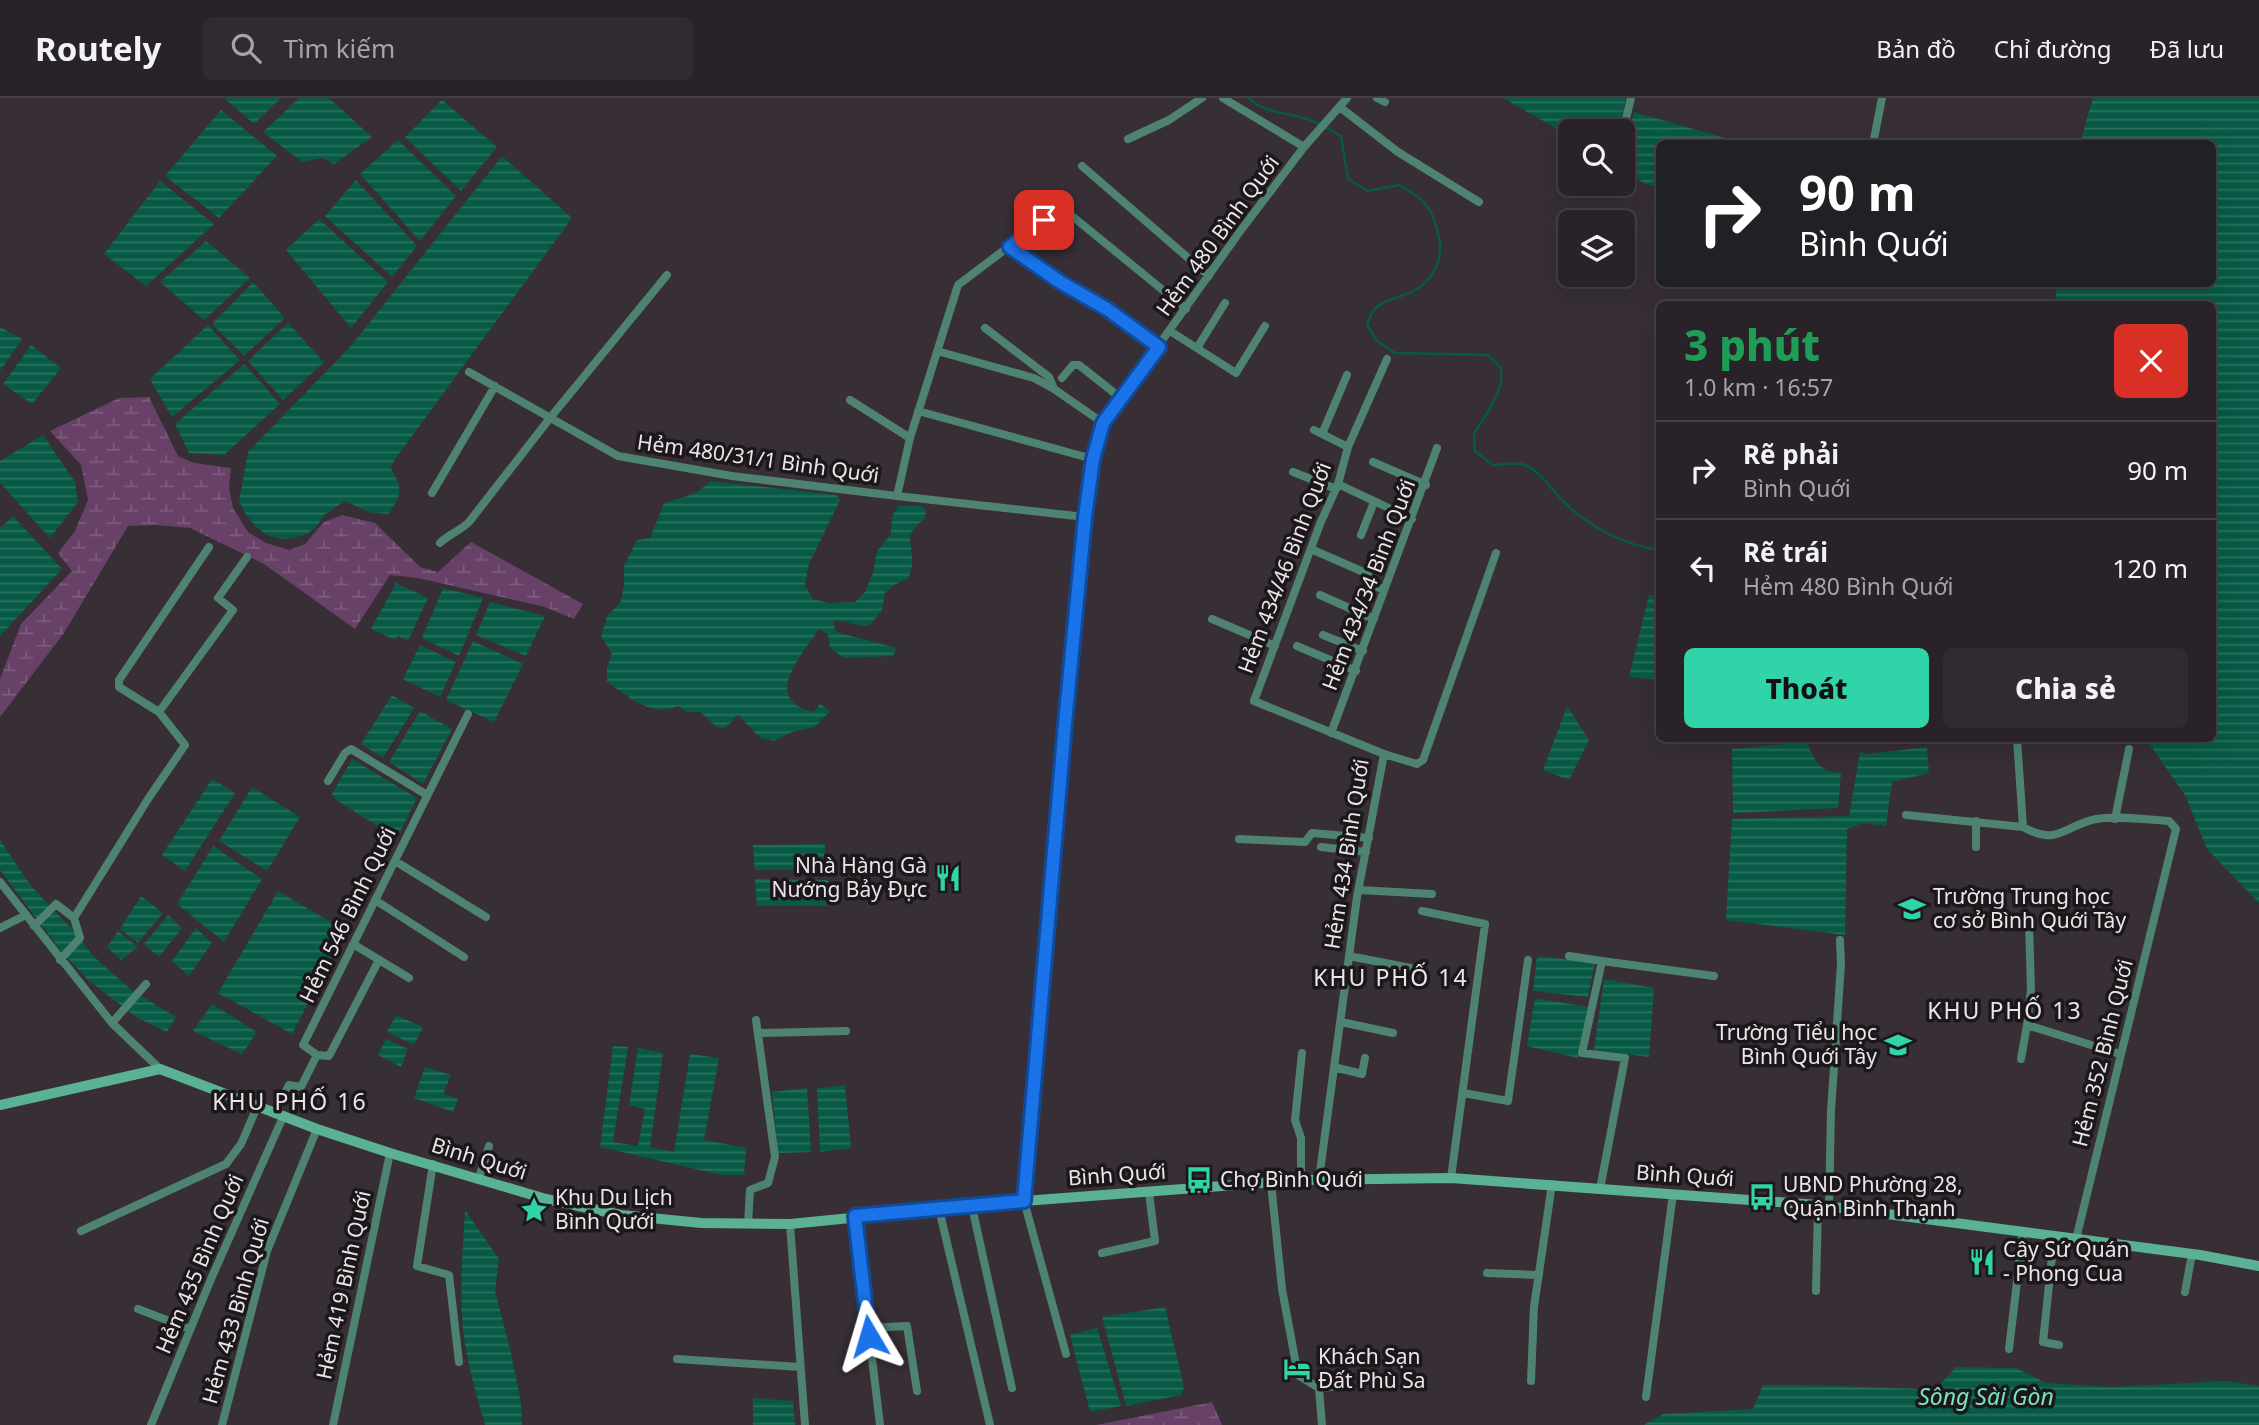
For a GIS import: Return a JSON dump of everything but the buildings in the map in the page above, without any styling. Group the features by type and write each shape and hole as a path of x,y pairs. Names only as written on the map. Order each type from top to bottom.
{"main road":[{"name":"Bình Quới","path":"160,1069 317,1129 546,1199 621,1215 701,1223 790,1224 1024,1201 1301,1180 1451,1178 1823,1206 2192,1254 2259,1266"},
{"path":"0,1105 160,1069"}],"street":[{"path":"1128,139 1169,120 1202,98"},
{"path":"1223,98 1304,147"},
{"name":"Hẻm 480 Bình Quới","path":"1024,1201 1085,517 1093,459 1103,423 1304,147 1348,98"},
{"path":"1626,119 1631,98"},
{"path":"1874,140 1882,98"},
{"path":"1341,107 1398,152 1479,202"},
{"path":"1082,166 1209,276"},
{"path":"897,496 910,438 958,285 1061,207 1186,309"},
{"path":"1010,247 1060,282 1107,309 1159,347"},
{"path":"440,543 462,530 667,275"},
{"path":"1197,348 1226,303"},
{"path":"1170,331 1236,373 1265,326"},
{"path":"985,328 1049,377 1054,389"},
{"path":"937,351 1034,378 1103,423"},
{"name":"Hẻm 434/46 Bình Quới","path":"1254,701 1337,487 1348,447 1387,359"},
{"path":"1062,378 1073,365 1079,365 1122,399"},
{"name":"Hẻm 480/31/1 Bình Quới","path":"469,372 618,456 720,475 1085,517"},
{"name":"Hẻm 434/46 Bình Quới","path":"1346,375 1318,432 1348,447"},
{"path":"432,493 495,386"},
{"path":"850,400 910,438"},
{"path":"918,411 1093,459"},
{"name":"Hẻm 434/34 Bình Quới","path":"1331,733 1426,485 1437,448"},
{"path":"1373,463 1426,485"},
{"path":"1293,472 1337,487 1412,519"},
{"path":"1361,535 1374,502"},
{"path":"74,918 185,745 159,712 119,687 119,680 209,547"},
{"path":"1311,549 1367,574 1371,584 1384,590"},
{"path":"1384,754 1417,764 1423,760 1496,553"},
{"path":"159,712 233,610 218,598 247,557"},
{"path":"1320,596 1374,619"},
{"path":"1212,619 1275,646"},
{"path":"1323,635 1363,651"},
{"path":"1297,646 1356,671"},
{"name":"Hẻm 434 Bình Quới","path":"1254,701 1384,754 1349,956 1320,1179"},
{"name":"Hẻm 546 Bình Quới","path":"317,1055 303,1045 468,714"},
{"path":"2017,742 2023,827"},
{"path":"328,781 345,753 351,749 427,795"},
{"path":"2115,819 2129,749"},
{"name":"Hẻm 352 Bình Quới","path":"1906,815 2023,827 2037,834 2061,834 2095,820 2115,819 2169,821 2176,829 2076,1239"},
{"path":"1976,821 1976,847"},
{"path":"1239,839 1305,842 1312,833 1368,838"},
{"path":"1321,847 1366,852"},
{"path":"394,861 486,917"},
{"path":"0,882 112,1023 160,1069"},
{"path":"1359,890 1432,894"},
{"path":"375,900 464,957"},
{"path":"36,925 56,904 74,918 80,935 61,958"},
{"path":"1422,911 1485,924 1451,1178"},
{"path":"0,928 26,915"},
{"path":"2021,1059 2031,989 2029,923"},
{"path":"1816,1292 1831,1111 1841,964 1840,940"},
{"path":"353,944 409,978"},
{"path":"1349,956 1420,970"},
{"path":"1569,956 1714,976"},
{"path":"279,1115 289,1085 300,1087 317,1055 329,1056 379,960"},
{"path":"1463,1093 1508,1101 1528,960"},
{"path":"1600,1189 1625,1058 1582,1053 1602,961"},
{"path":"112,1023 143,988"},
{"path":"748,1224 750,1190 768,1184 775,1157 756,1020"},
{"path":"1341,1022 1393,1033"},
{"path":"2027,1026 2120,1054"},
{"path":"758,1033 846,1031"},
{"path":"1301,1180 1301,1138 1295,1120 1302,1053"},
{"path":"1334,1067 1362,1073 1364,1058"},
{"path":"81,1231 226,1164 241,1144 257,1107"},
{"name":"Hẻm 435 Bình Quới","path":"151,1425 279,1115"},
{"name":"Hẻm 433 Bình Quới","path":"222,1425 267,1251 317,1129"},
{"path":"479,1178 489,1146"},
{"name":"Hẻm 419 Bình Quới","path":"333,1425 390,1153"},
{"path":"433,1164 417,1266 449,1275 459,1362"},
{"path":"1271,1182 1282,1289 1298,1375 1319,1388 1343,1386"},
{"path":"1531,1381 1533,1314 1552,1184"},
{"path":"1102,1253 1155,1241 1149,1193"},
{"path":"1646,1397 1673,1194"},
{"path":"1024,1201 1066,1354"},
{"path":"972,1207 1012,1388"},
{"path":"940,1209 990,1425"},
{"path":"855,1216 880,1425"},
{"path":"790,1224 805,1425"},
{"path":"2009,1349 2023,1231"},
{"path":"2054,1237 2043,1342 2059,1345"},
{"path":"2185,1292 2192,1254"},
{"path":"1487,1273 1539,1275"},
{"path":"138,1309 190,1329"},
{"path":"868,1328 907,1326 917,1391"},
{"path":"677,1359 800,1367"},
{"path":"1319,1388 1322,1425"}],"green space":[{"path":"149,397 178,456 194,463 231,468 229,488 233,508 248,532 266,543 289,550 305,544 324,522 342,515 375,523 420,567 438,572 471,542 583,604 574,619 545,607 418,578 390,575 355,629 264,564 190,528 128,526 64,633 0,717 0,679 21,624 72,571 58,553 75,531 88,500 81,465 50,431 119,398"},
{"path":"1212,1402 1222,1425 1096,1425"}],"water":[{"path":"224,98 281,98 254,124"},
{"path":"299,98 329,98 372,137 334,164 323,158 302,162 263,132"},
{"path":"1503,98 1626,98 1622,119 1558,119 1558,129"},
{"path":"2093,98 2259,98 2259,903 2207,849 2185,795 2148,742 2216,742 2216,301 2055,301 2057,287 2216,287 2216,140 2081,140"},
{"path":"442,100 497,147 461,191 405,137"},
{"path":"221,110 277,156 219,218 165,176"},
{"path":"1634,112 1725,138 1656,140 1656,186 1635,178"},
{"path":"398,140 456,196 420,241 360,174"},
{"path":"502,156 572,218 393,462 391,469 398,482 399,492 388,514 369,512 345,501 324,515 317,526 307,534 282,539 269,536 256,527 239,501 248,452 350,347"},
{"path":"356,180 417,246 392,277 325,216"},
{"path":"160,181 214,224 146,286 104,254"},
{"path":"319,219 388,282 351,328 286,250"},
{"path":"206,241 250,278 204,320 160,282"},
{"path":"253,282 285,318 244,356 212,324"},
{"path":"288,323 324,362 283,400 248,361"},
{"path":"208,325 240,360 172,417 150,379"},
{"path":"0,327 22,339 0,371"},
{"path":"31,345 61,368 32,404 3,384"},
{"path":"244,364 280,404 224,455 189,453 175,424"},
{"path":"43,435 75,482 78,502 50,538 0,483 0,461"},
{"path":"710,481 837,495 840,500 809,564 805,585 813,599 829,603 855,602 865,592 873,573 877,551 891,534 892,516 898,506 921,506 926,510 925,518 911,534 912,564 909,578 885,593 882,610 869,626 833,621 836,632 897,648 893,656 844,658 830,648 828,634 819,629 796,664 787,687 790,698 798,706 814,712 820,704 830,711 815,727 792,732 774,741 760,738 738,715 724,729 717,727 700,712 687,712 678,706 668,709 650,708 607,682 607,668 612,654 601,636 607,617 621,601 624,566 637,540 650,538 664,503 694,493"},
{"path":"13,516 62,569 0,636 0,528"},
{"path":"396,583 428,598 408,641 398,636 395,640 371,629"},
{"path":"443,588 483,598 459,656 422,638"},
{"path":"1649,595 1656,595 1656,680 1629,677"},
{"path":"490,602 545,616 526,656 476,635"},
{"path":"473,641 523,664 494,722 446,700"},
{"path":"420,645 456,662 440,697 403,679"},
{"path":"392,695 414,708 383,758 361,744"},
{"path":"1567,706 1589,740 1569,780 1543,770"},
{"path":"420,711 452,729 423,784 389,762"},
{"path":"1807,742 1818,764 1827,770 1841,773 1838,808 1733,813 1732,749"},
{"path":"1927,747 1929,773 1892,782 1886,826 1863,823 1847,829 1845,935 1726,920 1732,819 1849,816 1860,752 1868,754"},
{"path":"352,759 417,798 397,838 336,800 332,794"},
{"path":"212,779 235,793 185,871 162,855"},
{"path":"252,787 300,817 267,871 219,841"},
{"path":"0,840 31,886 73,930 94,957 133,991 176,1017 167,1032 136,1017 87,979 58,947 0,870"},
{"path":"825,844 824,870 755,870 753,845"},
{"path":"213,846 262,879 224,942 177,904"},
{"path":"755,879 828,880 828,906 757,906"},
{"path":"278,891 346,931 292,1034 218,993"},
{"path":"141,896 163,913 138,943 120,929"},
{"path":"168,915 182,928 159,957 144,944"},
{"path":"196,928 212,943 189,976 172,961"},
{"path":"118,931 138,947 121,960 107,947"},
{"path":"1537,956 1595,963 1588,997 1533,991"},
{"path":"1604,979 1654,988 1649,1057 1594,1050"},
{"path":"1535,998 1588,1007 1578,1058 1527,1046"},
{"path":"212,1004 257,1032 242,1054 193,1031"},
{"path":"396,1015 423,1027 414,1045 387,1032"},
{"path":"386,1039 408,1049 401,1067 378,1055"},
{"path":"613,1046 628,1047 613,1142 638,1146 645,1109 629,1105 638,1048 663,1053 650,1147 674,1152 690,1054 719,1058 704,1140 746,1148 744,1175 722,1175 600,1147"},
{"path":"425,1067 451,1075 443,1094 458,1099 453,1112 414,1098"},
{"path":"845,1085 851,1148 820,1152 817,1088"},
{"path":"807,1088 811,1152 778,1153 772,1092"},
{"path":"465,1210 499,1259 495,1291 521,1402 522,1425 485,1425 475,1390 462,1315"},
{"path":"1165,1307 1184,1387 1181,1395 1126,1406 1102,1317"},
{"path":"1097,1328 1121,1406 1090,1412 1070,1335"},
{"name":"Sông Sài Gòn","path":"1956,1367 2016,1368 2046,1383 2112,1387 2227,1381 2259,1386 2259,1425 1644,1425 1663,1414 1753,1409 1763,1385 1936,1389"},
{"path":"753,1398 793,1401 795,1425 753,1425"}],"waterway":[{"path":"1249,98 1273,111 1319,124"},
{"path":"1325,127 1341,136 1348,179 1368,191 1399,185 1407,190 1429,209 1440,241 1439,257 1430,278 1417,289 1383,303 1373,312 1367,325 1377,341 1395,353 1488,355 1501,368 1501,384 1474,434 1475,451 1493,465 1518,463 1531,468 1574,511 1596,527 1633,544 1656,550"}],"place":[{"name":"Nhà Hàng Gà Nướng Bảy Đực","path":"948,878"},
{"name":"Trường Trung học cơ sở Bình Quới Tây","path":"1912,909"},
{"name":"Trường Tiểu học Bình Quới Tây","path":"1898,1045"},
{"name":"Chợ Bình Quới","path":"1199,1180"},
{"name":"UBND Phường 28, Quận Bình Thạnh","path":"1762,1197"},
{"name":"Khu Du Lịch Bình Qưới","path":"534,1210"},
{"name":"Cây Sứ Quán - Phong Cua","path":"1982,1262"},
{"name":"Khách Sạn Đất Phù Sa","path":"1297,1369"}],"district":[{"name":"KHU PHỐ 14","path":"1391,978"},
{"name":"KHU PHỐ 13","path":"2005,1011"},
{"name":"KHU PHỐ 16","path":"290,1102"}],"route":[{"path":"869,1336 855,1216 1024,1201 1052,863 1085,517 1093,459 1103,423 1159,347 1107,309 1060,282 1010,247 1044,220"}]}
